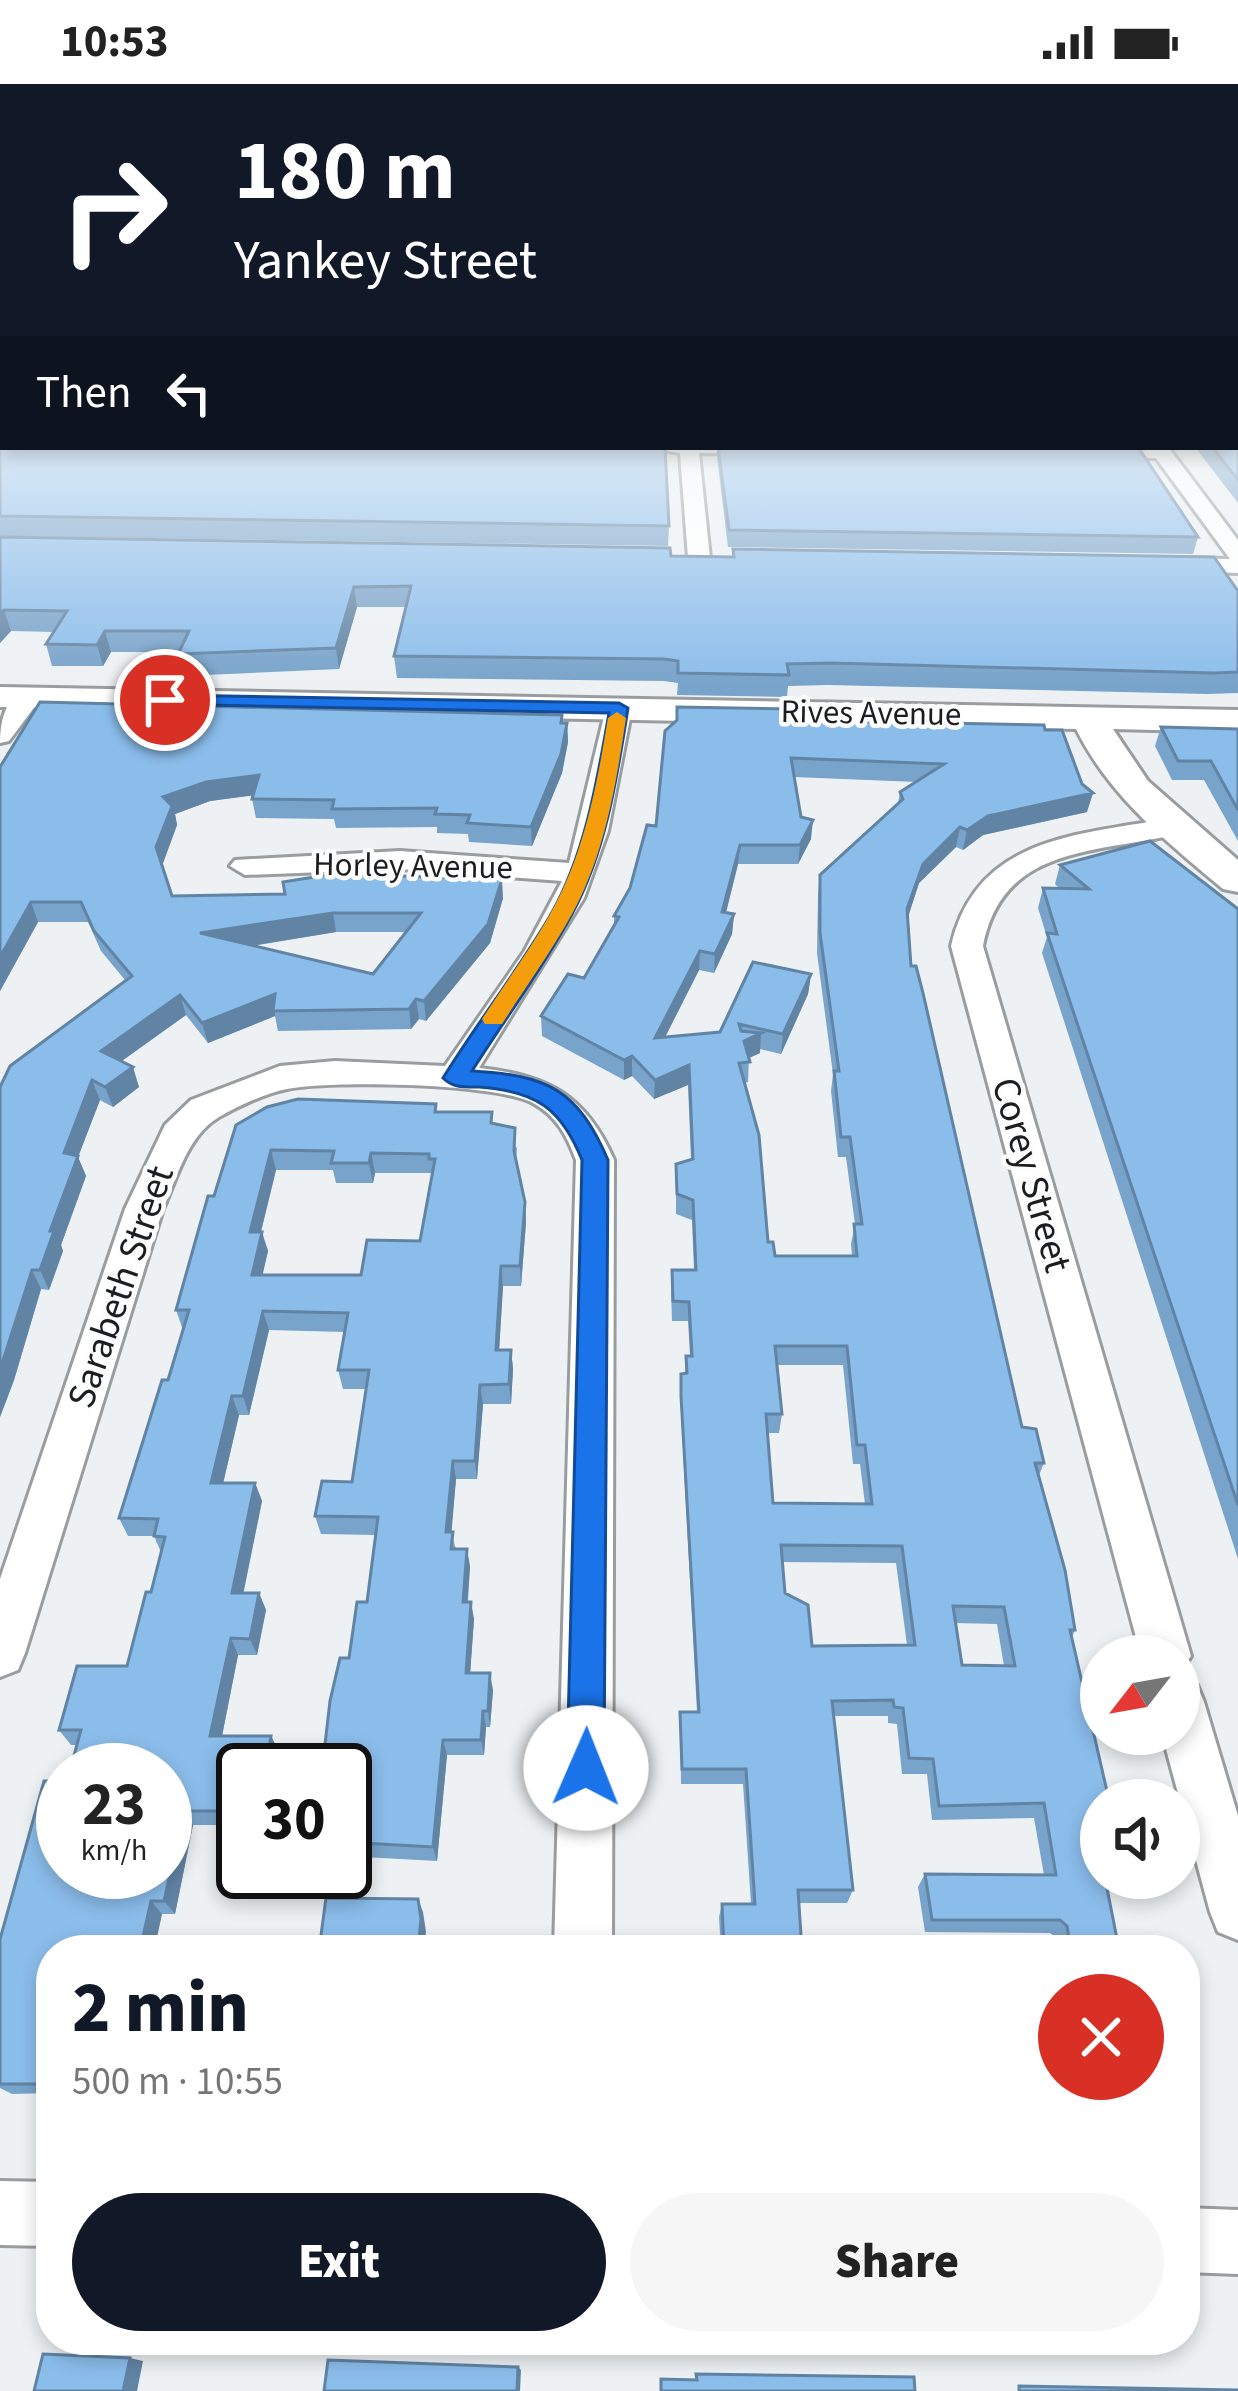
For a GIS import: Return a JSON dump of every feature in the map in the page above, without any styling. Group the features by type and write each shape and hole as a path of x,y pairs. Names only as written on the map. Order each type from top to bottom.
{"street":[{"path":"691,471 699,558"},
{"path":"1176,471 1238,555"},
{"path":"1145,565 1238,566"},
{"path":"0,736 15,697"},
{"name":"Rives Avenue","path":"15,697 1238,721"},
{"path":"455,1078 562,914 605,794 619,708"},
{"path":"1089,718 1120,776 1238,880"},
{"name":"Corey Street","path":"1160,1635 967,946 977,899 992,879 1016,864 1172,826"},
{"name":"Horley Avenue","path":"245,866 400,860 580,873"},
{"name":"Sarabeth Street","path":"0,1653 159,1166 178,1134 204,1109 280,1078 335,1073 508,1081 546,1094 578,1119 595,1160 583,1935"},
{"path":"1194,1755 1238,1912"},
{"path":"0,2213 36,2214"},
{"path":"1200,2241 1238,2242"}],"building":[{"path":"0,471 666,471 669,526 0,516"},
{"path":"721,471 1154,471 1198,537 729,530"},
{"path":"0,537 670,548 671,556 734,557 733,549 1214,557 1238,591 1238,672 831,663 787,664 789,675 678,673 678,661 664,659 394,656 411,586 354,587 336,648 178,654 189,631 105,631 97,645 46,644 67,611 4,610 0,614"},
{"path":"40,702 562,715 561,723 567,723 561,754 531,827 467,823 470,815 435,814 437,808 332,809 334,800 252,799 259,775 206,782 163,797 172,806 156,847 172,896 285,894 283,882 333,874 502,879 488,924 424,1001 416,999 409,1009 273,1011 275,994 202,1023 180,995 101,1051 133,1067 105,1087 92,1080 64,1153 78,1156 40,1270 32,1270 0,1370 0,1087 10,1066 132,976 94,931 81,902 31,902 0,957 0,767","holes":["333,913 421,913 373,974 200,933"]},
{"path":"677,707 794,709 796,720 1044,725 1045,730 1062,730 1082,784 1093,793 988,816 967,830 960,827 923,864 907,909 911,966 916,966 923,993 1022,1427 1036,1429 1044,1463 1035,1463 1065,1570 1075,1630 1070,1630 1080,1674 1080,1755 1099,1755 1104,1779 1080,1779 1080,1899 1109,1899 1116,1935 1068,1935 1060,1920 932,1920 925,1874 1056,1875 1044,1803 939,1806 933,1759 909,1758 903,1708 894,1707 893,1700 832,1701 853,1890 798,1890 801,1935 723,1935 722,1904 755,1904 746,1769 682,1769 680,1712 699,1712 681,1396 681,1374 687,1373 686,1356 692,1356 689,1302 673,1301 672,1270 696,1270 693,1200 677,1194 676,1164 693,1159 689,1065 655,1080 632,1056 624,1060 541,1016 568,974 584,978 619,917 614,916 630,888 647,825 656,826 665,731 677,720","holes":["791,758 944,764 900,792 903,799 820,875 820,933 839,1071 834,1071 841,1137 850,1137 862,1224 854,1224 857,1256 775,1256 773,1242 768,1242 759,1135 739,1063 750,1062 744,1041 761,1033 741,1031 739,1024 783,1034 811,974 753,962 720,1032 655,1038 700,951 715,954 734,914 722,912 740,845 800,845 813,820 801,817","775,1346 847,1346 857,1445 865,1445 872,1504 773,1503 766,1414 782,1414","781,1545 902,1546 915,1645 812,1646 808,1605 785,1593","953,1606 1004,1607 1015,1666 962,1665"]},
{"path":"1161,727 1238,729 1238,810 1211,761 1178,761"},
{"path":"1150,841 1238,909 1238,1505 1047,933 1057,934 1043,888 1089,889 1060,865"},
{"path":"298,1099 436,1104 435,1112 492,1112 491,1123 515,1128 514,1151 525,1202 520,1266 501,1266 496,1350 511,1350 509,1384 480,1385 475,1461 453,1461 446,1532 453,1532 451,1549 467,1549 463,1602 471,1602 466,1673 490,1673 488,1711 483,1711 481,1740 443,1740 433,1847 372,1844 372,1743 325,1743 340,1658 349,1658 357,1602 367,1602 378,1517 315,1516 322,1481 352,1482 369,1370 338,1370 348,1313 263,1311 243,1396 232,1396 211,1483 255,1483 232,1593 259,1593 250,1639 231,1638 210,1736 271,1736 270,1743 216,1743 216,1811 192,1811 192,1743 77,1743 81,1730 59,1730 77,1666 127,1666 146,1592 151,1592 165,1537 154,1536 158,1519 119,1518 189,1310 176,1310 208,1196 214,1196 236,1125 267,1107","holes":["271,1150 334,1151 331,1163 369,1163 371,1153 429,1154 429,1159 435,1159 420,1241 367,1240 361,1275 252,1275 262,1232 250,1232"]},
{"path":"36,1810 36,1899 164,1899 151,1901 143,1935 36,1935 36,2084 0,2084 0,1939"},
{"path":"326,1899 418,1899 419,1935 321,1935"},
{"path":"43,2355 130,2358 123,2391 34,2391"},
{"path":"328,2360 518,2367 517,2391 324,2391"},
{"path":"696,2374 914,2377 915,2391 661,2391 661,2379 697,2380"},
{"path":"1019,2386 1238,2390 1238,2391 1019,2391"}],"slow traffic":[{"path":"493,1019 562,914 580,873 605,794 617,718"}],"route":[{"path":"165,700 619,708 605,794 562,914 455,1078 508,1081 546,1094 578,1119 595,1160 586,1768"}]}
